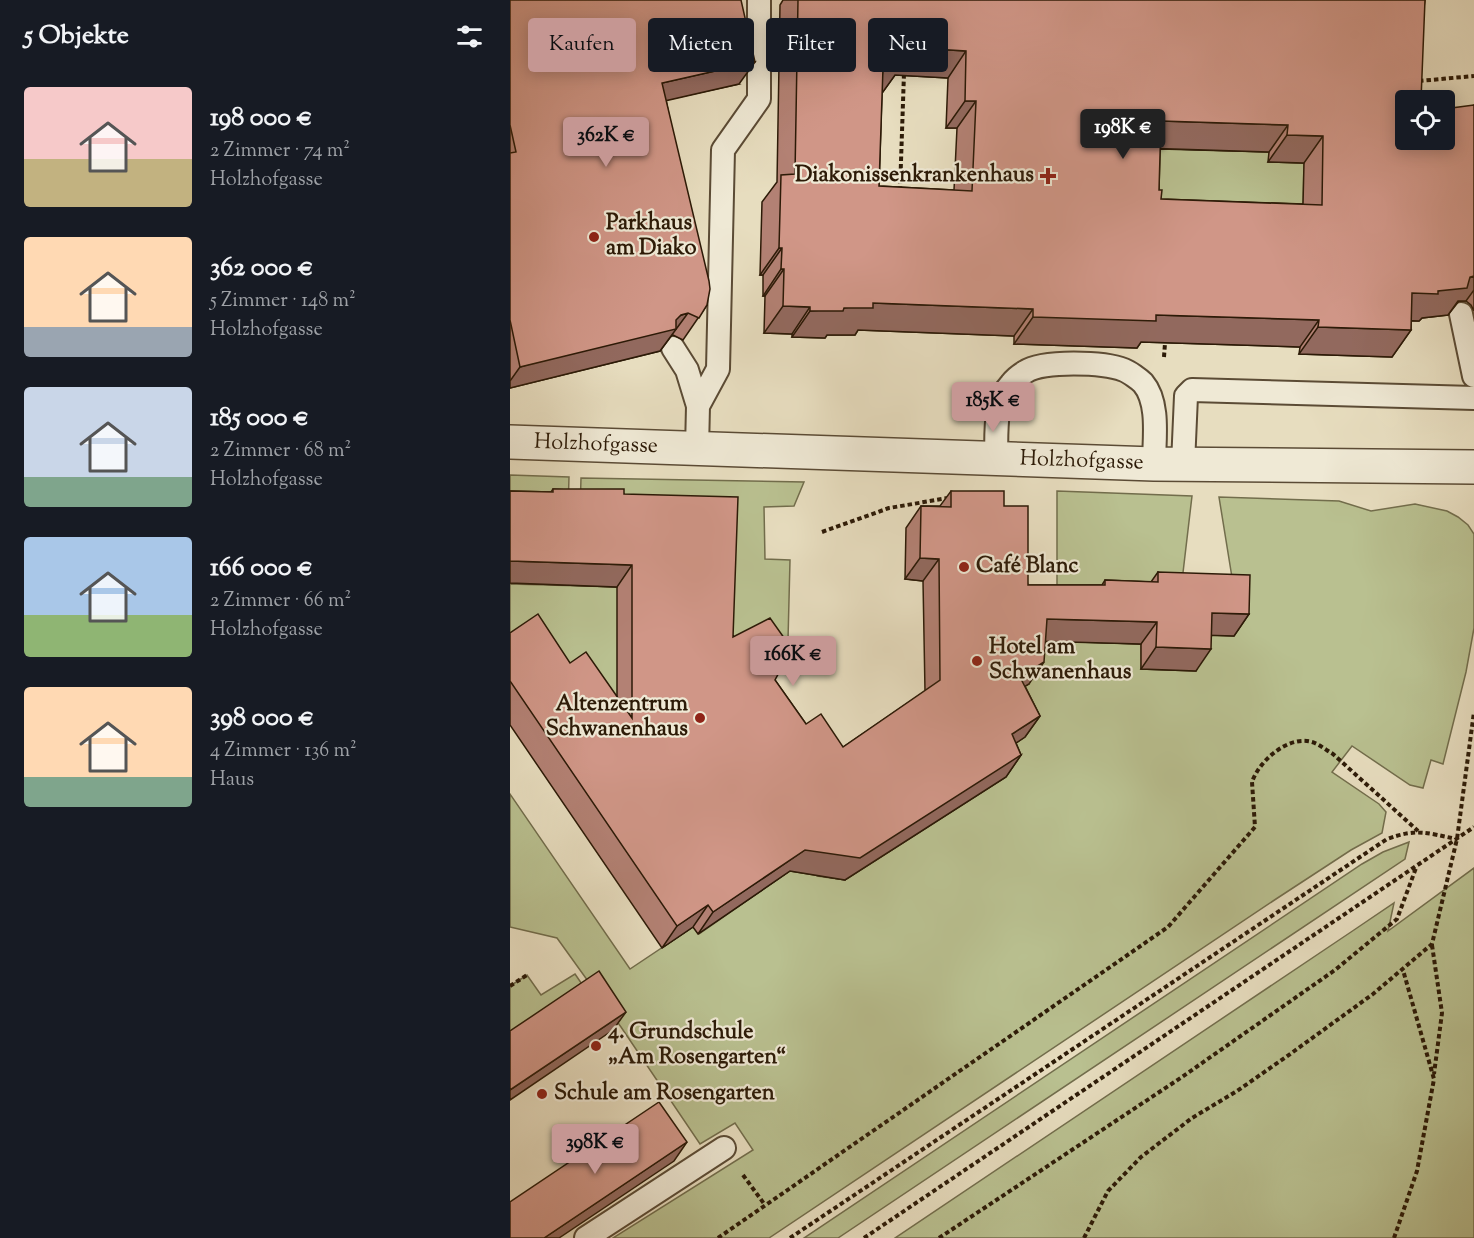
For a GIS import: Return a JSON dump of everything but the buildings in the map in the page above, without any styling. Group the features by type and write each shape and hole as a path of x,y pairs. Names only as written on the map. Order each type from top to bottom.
{"street":[{"name":"Holzhofgasse","path":"510,442 1168,464 1474,467"}],"lane":[{"path":"698,406 718,369 723,150 759,99 759,0"},
{"path":"1461,314 1474,376"},
{"path":"673,348 687,370 698,406 697,450"},
{"path":"996,459 997,419 1001,400 1010,385 1026,371 1062,363 1095,364 1124,370 1143,384 1152,403 1168,464"},
{"path":"1168,464 1186,396 1192,390 1474,398"},
{"path":"586,1238 724,1148"}],"path":[{"path":"900,196 904,72"},
{"path":"1416,81 1474,76"},
{"path":"822,532 889,508 952,497"},
{"path":"1394,1238 1417,1171 1434,1078 1442,1012 1432,945 1457,839 1474,712"},
{"path":"718,1238 1168,927 1255,828 1252,782 1255,775 1281,747 1293,742 1311,742 1322,747 1333,754 1418,831"},
{"path":"864,1238 1474,827"},
{"path":"790,1238 1387,839 1418,831 1457,839"},
{"path":"939,1238 1182,1077 1335,970 1397,919 1416,867"},
{"path":"1084,1238 1108,1191 1141,1157 1192,1118 1237,1091 1286,1057 1403,970 1432,945"},
{"path":"1403,970 1434,1078"},
{"path":"510,986 527,975"}],"green space":[{"path":"1142,148 1269,152 1269,162 1304,163 1302,250 1142,245"},
{"path":"510,475 569,477 568,512 510,513"},
{"path":"581,478 804,482 794,506 764,507 765,559 790,560 788,640 761,647 729,646 580,513"},
{"path":"1057,491 1192,496 1182,581 1088,642 1141,644 1141,668 1197,635 1235,596 1219,497 1339,501 1371,511 1415,504 1447,511 1458,517 1474,534 1474,628 1466,672 1443,764 1431,760 1423,788 1410,785 1352,746 1332,772 1379,804 1386,812 1382,833 1351,850 1276,899 769,1238 613,1238 753,1150 735,1123 700,1144 621,1027 557,938 510,927 510,794 630,969 693,927 699,934 807,859 817,876 845,880 1005,698 1032,639 1057,642"},
{"path":"510,584 655,588 617,698 510,644"},
{"path":"1409,842 1405,859 838,1238 804,1238 1362,864 1383,852"},
{"path":"1474,868 1474,1238 895,1238 1394,903 1388,931"},
{"path":"575,974 586,990 510,1041 510,986 527,975 541,995"}],"place":[{"name":"Diakonissenkrankenhaus","path":"1048,176"},
{"name":"Parkhaus am Diako","path":"594,237"},
{"name":"Café Blanc","path":"964,567"},
{"name":"Hotel am Schwanenhaus","path":"977,661"},
{"name":"Altenzentrum Schwanenhaus","path":"700,718"},
{"name":"4. Grundschule „Am Rosengarten“","path":"596,1046"},
{"name":"Schule am Rosengarten","path":"542,1094"}]}
